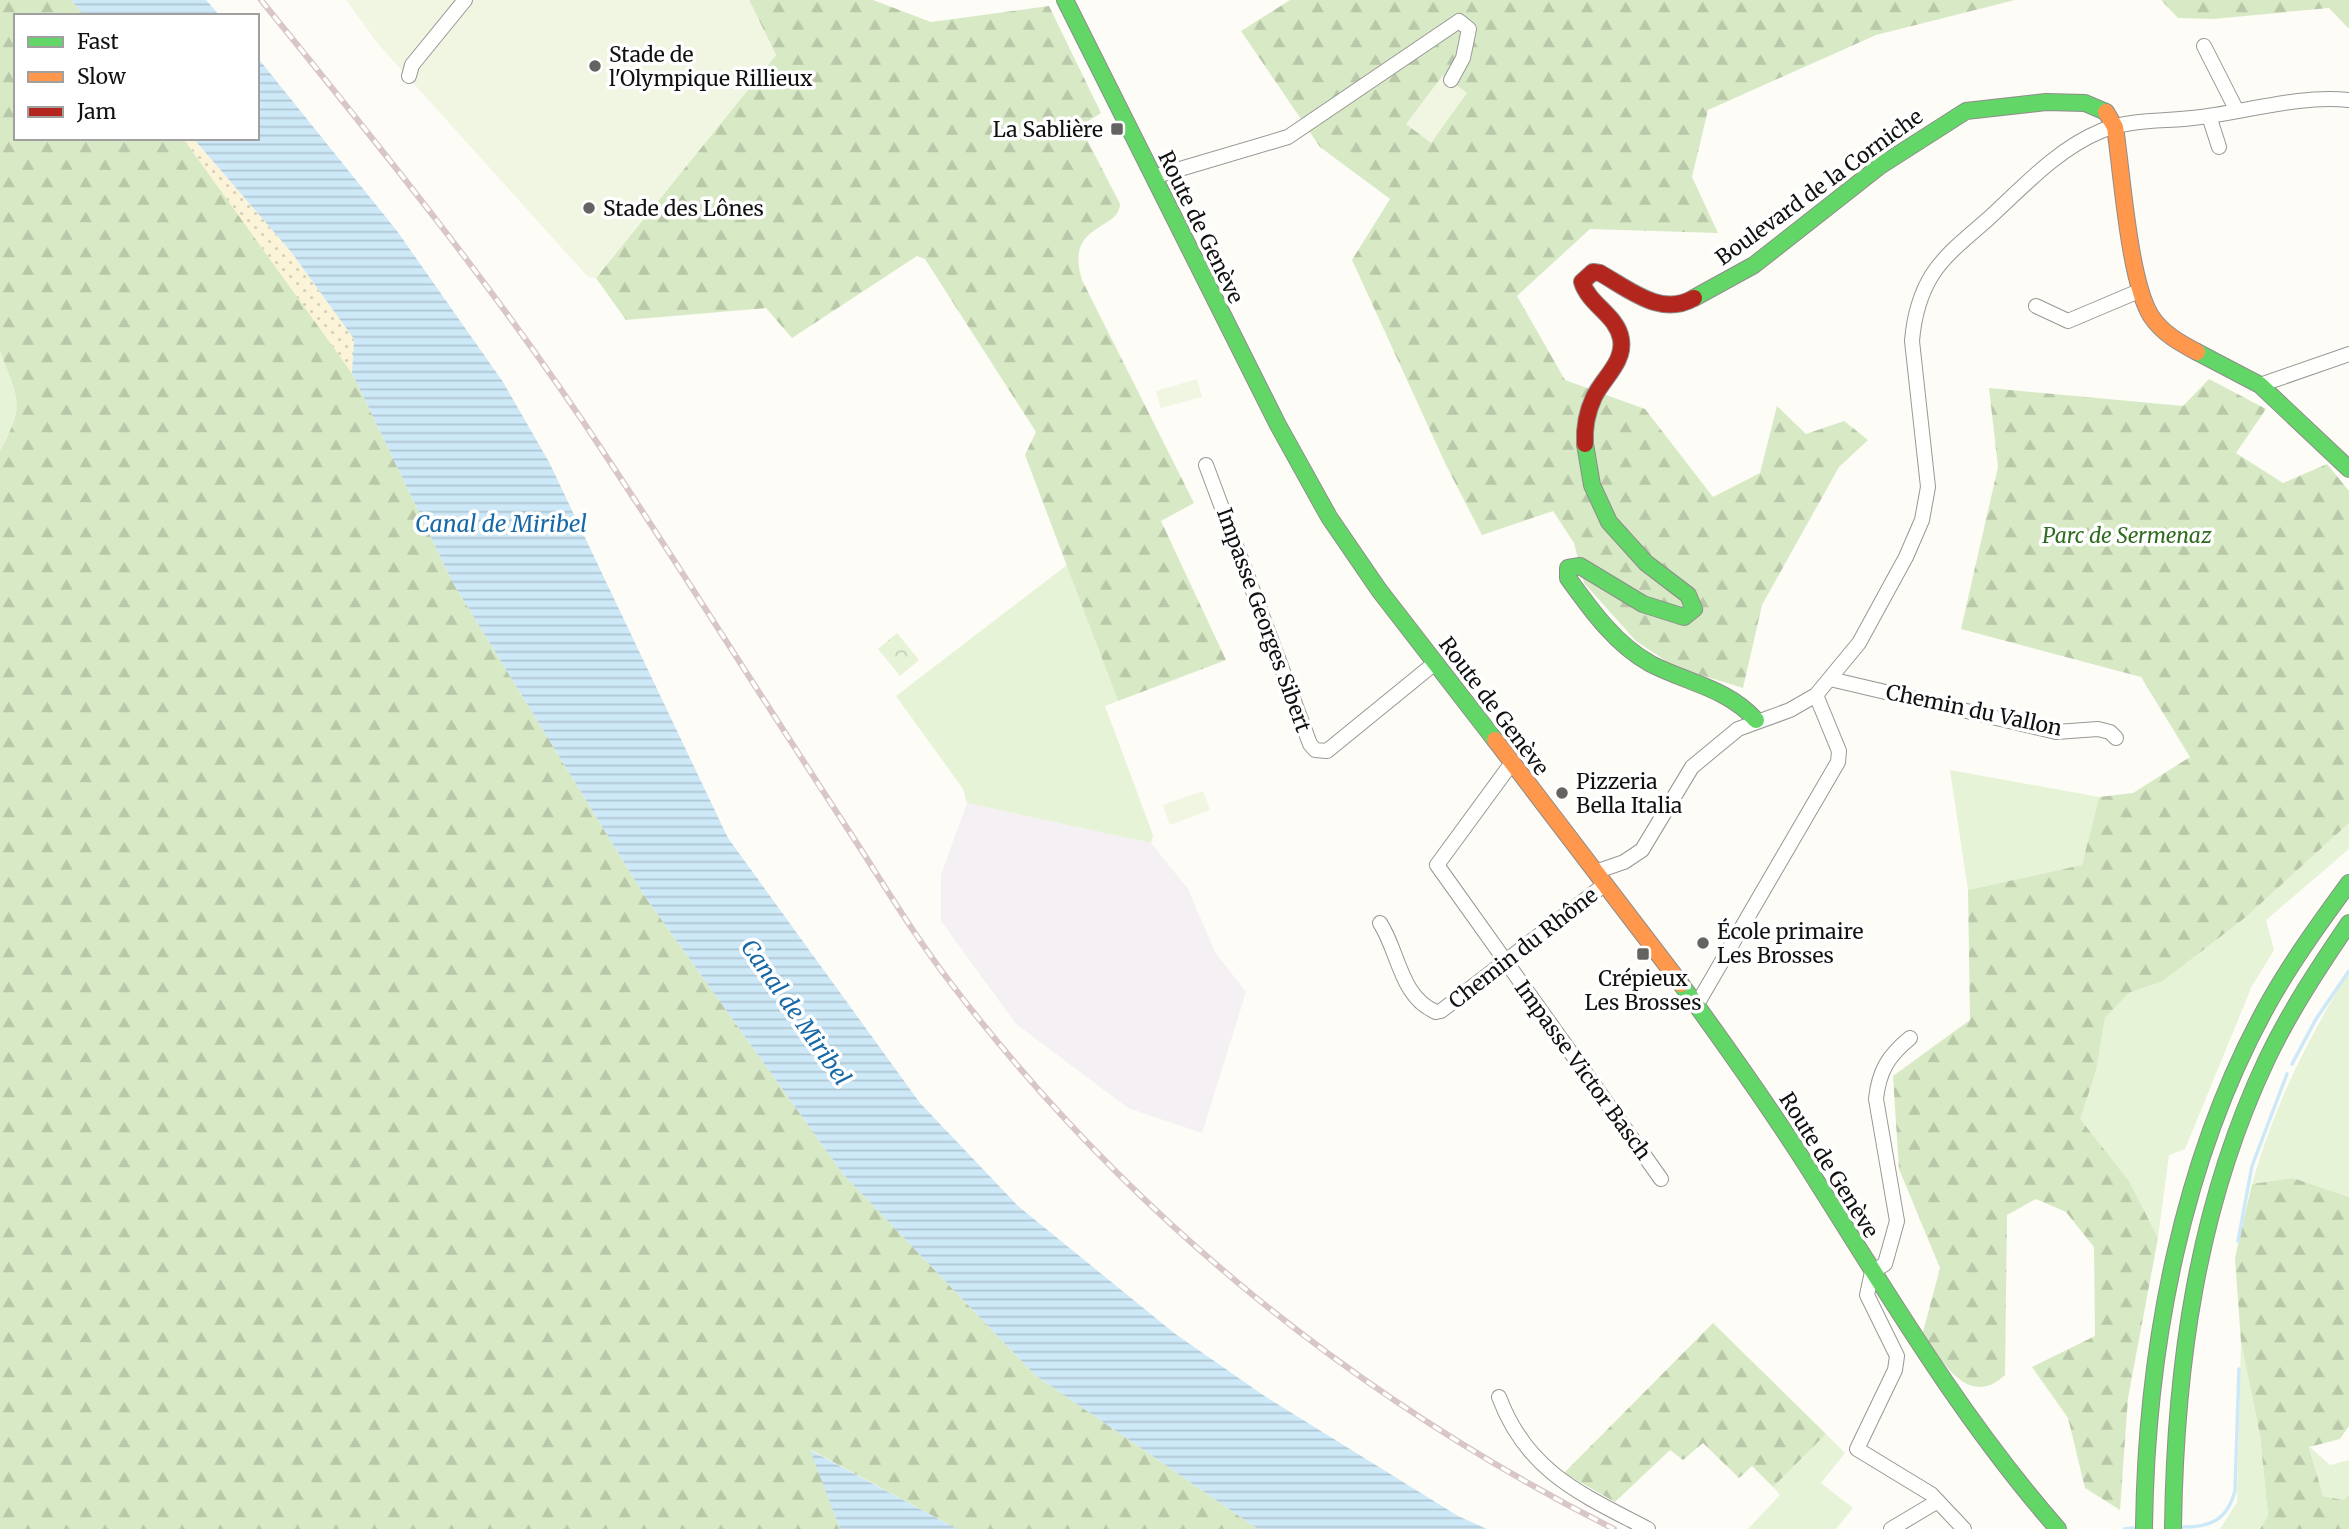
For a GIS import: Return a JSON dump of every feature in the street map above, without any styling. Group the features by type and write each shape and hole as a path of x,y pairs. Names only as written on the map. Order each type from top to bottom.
{"main road":[{"name":"Route de Genève","path":"1065,0 1235,343 1329,517 1435,663 1696,1006 1785,1132 1948,1393 2010,1476 2058,1529"},
{"name":"Boulevard de la Corniche","path":"1756,720 1731,696 1643,658 1620,639 1568,578 1568,568 1580,566 1635,598 1675,616 1684,617 1694,609 1693,601 1662,577 1612,525 1591,483 1587,464 1586,426 1594,396 1619,359 1622,341 1611,321 1587,296 1583,282 1586,275 1600,273 1658,304 1680,306 1754,265 1880,166 1966,111 2046,102 2085,103 2109,114 2115,127"},
{"path":"2115,127 2139,291 2152,318 2174,341 2260,385 2349,469"},
{"path":"2144,1529 2144,1489 2159,1348 2173,1268 2190,1194 2208,1133 2236,1064 2271,995 2313,930 2349,883"},
{"path":"2173,1529 2172,1491 2187,1336 2202,1255 2223,1173 2239,1122 2267,1056 2310,979 2349,923"}],"street":[{"path":"409,76 412,65 465,0"},
{"path":"1153,177 1287,137 1459,21 1469,29 1463,58 1451,80"},
{"path":"2204,46 2237,111"},
{"path":"1599,878 1643,850 1692,767 1738,729 1756,720 1790,710 1816,695 1859,643 1906,557 1922,520 1928,487 1912,341 1913,322 1923,291 1945,258 2053,160 2087,138 2115,127 2331,98 2349,100"},
{"path":"2209,116 2219,147"},
{"path":"2036,306 2068,321 2139,291"},
{"path":"2260,385 2349,354"},
{"name":"Impasse Georges Sibert","path":"1206,466 1310,744 1315,750 1327,751 1435,663"},
{"name":"Chemin du Vallon","path":"1830,679 2056,732 2098,729 2110,732 2116,738"},
{"path":"1696,1006 1838,762 1839,751 1816,695"},
{"name":"Impasse Victor Basch","path":"1511,764 1437,865 1661,1179"},
{"name":"Chemin du Rhône","path":"1380,923 1415,996 1428,1009 1441,1011 1505,962 1599,878"},
{"path":"1910,1038 1888,1058 1878,1083 1876,1099 1897,1221 1885,1264 1872,1272 1867,1295 1897,1356 1895,1370 1857,1449 1938,1501 1964,1529"},
{"path":"1499,1397 1521,1442 1544,1468 1648,1529"},
{"path":"1891,1529 1938,1501"}],"shaded area":[{"path":"967,803 1151,843 1188,889 1215,952 1246,992 1202,1133 1128,1108 1016,1024 941,921 941,875"}],"green space":[{"path":"0,0 71,0 83,14 14,14 14,140 184,140 352,373 453,583 644,895 843,1174 1035,1375 1258,1529 957,1529 811,1450 840,1529 0,1529 0,451 14,422 16,401 0,351"},
{"name":"Stade des Lônes","path":"346,0 749,0 776,55 596,278 588,277 379,45"},
{"path":"749,0 873,0 931,22 1049,6 1101,113 1080,126 1120,204 1111,220 1086,238 1080,248 1078,261 1082,280 1194,503 1161,521 1226,660 1118,701 1025,455 1036,432 925,259 917,256 792,338 766,308 626,320 596,278 776,55"},
{"path":"1290,0 2015,0 1876,35 1708,110 1692,177 1718,233 1590,229 1517,296 1565,380 1645,409 1713,497 1760,473 1777,406 1806,434 1844,421 1868,440 1839,467 1762,605 1743,688 1675,667 1636,641 1584,583 1574,543 1553,511 1482,535 1446,465 1352,260 1390,199 1320,147 1241,31"},
{"path":"2161,0 2349,0 2349,29 2329,8 2213,19 2178,18"},
{"path":"1443,75 1467,93 1431,143 1406,124"},
{"path":"0,351 15,392 16,411 14,422 0,451"},
{"path":"1197,379 1202,397 1161,408 1156,391"},
{"name":"Parc de Sermenaz","path":"2209,379 2266,409 2236,453 2283,483 2327,464 2349,491 2349,823 2246,917 2163,981 2129,993 2105,1018 2096,1071 2080,1119 2129,1181 2158,1238 2128,1398 2120,1510 2085,1488 2068,1418 2032,1367 2095,1336 2094,1247 2066,1212 2036,1199 2007,1215 2005,1375 1992,1384 1979,1387 1957,1377 1923,1332 1940,1268 1899,1169 1893,1076 1970,1020 1968,890 2082,865 2099,797 2133,793 2190,757 2141,677 1961,629 1998,467 1989,388 2183,406"},
{"path":"1067,565 1118,701 1105,706 1153,835 1151,843 967,803 963,789 896,696"},
{"path":"897,633 919,660 900,676 878,649"},
{"path":"1950,770 2099,797 2082,865 1968,890"},
{"path":"1203,791 1210,810 1170,825 1163,805"},
{"path":"2349,823 2349,849 2266,920 2274,950 2252,986 2185,1149 2169,1155 2158,1238 2129,1181 2079,1119 2096,1071 2105,1018 2129,993 2163,981 2246,917"},
{"path":"2349,971 2349,1197 2293,1178 2252,1184 2271,1126 2293,1074"},
{"path":"2293,1178 2349,1197 2349,1426 2340,1439 2309,1447 2323,1496 2343,1500 2349,1495 2349,1529 2260,1529 2268,1515 2260,1435 2241,1342 2235,1258 2252,1184"},
{"path":"1713,1323 1826,1434 1773,1487 1752,1466 1739,1478 1703,1443 1683,1460 1670,1450 1615,1502 1564,1473"},
{"path":"2241,1342 2260,1435 2268,1515 2260,1529 2220,1529 2237,1502"},
{"path":"1826,1434 1845,1453 1821,1483 1853,1508 1836,1529 1748,1529 1780,1495 1773,1487"},
{"path":"2309,1446 2330,1465 2349,1460 2349,1495 2343,1500 2323,1496"}],"sand":[{"path":"184,140 195,140 292,253 354,339 352,373"}],"water":[{"path":"71,0 206,0 218,14 83,14"},
{"name":"Canal de Miribel","path":"259,59 397,231 503,382 549,462 728,838 920,1103 1018,1206 1174,1333 1266,1397 1458,1516 1487,1529 1258,1529 1035,1375 843,1174 644,895 453,583 352,373 354,339 292,253 195,140 259,140"},
{"path":"810,1450 957,1529 840,1529"}],"waterway":[{"path":"2292,1064 2316,1019 2349,971"},
{"path":"2238,1241 2252,1166 2287,1074"},
{"path":"2183,1527 2216,1520 2232,1501 2235,1491 2239,1369"},
{"path":"2124,1529 2133,1528"}],"railway":[{"path":"261,0 395,167 525,338 637,503 912,929 953,986 1022,1070 1095,1150 1172,1225 1253,1295 1338,1361 1426,1421 1518,1478 1614,1529"}],"traffic: fast":[{"path":"1065,0 1278,425 1329,517 1379,590 1495,740"},
{"path":"1694,298 1754,265 1880,166 1966,111 2046,102 2085,103 2106,112"},
{"path":"2197,352 2260,385 2349,469"},
{"path":"1585,444 1592,485 1609,522 1646,563 1688,595 1694,609 1684,617 1643,604 1580,566 1568,568 1568,578 1605,626 1626,647 1665,671 1733,700 1756,720"},
{"path":"2144,1529 2152,1392 2175,1255 2192,1187 2214,1121 2241,1058 2272,997 2299,953 2349,883"},
{"path":"2173,1529 2185,1348 2194,1289 2223,1172 2243,1115 2276,1041 2305,989 2349,923"},
{"path":"1681,984 1805,1163 1924,1351 1988,1442 2058,1529"}],"traffic: slow":[{"path":"2106,112 2115,127 2127,226 2143,300 2160,328 2197,352"},
{"path":"1495,740 1681,984"}],"traffic: jam":[{"path":"1585,444 1592,403 1617,362 1621,339 1614,323 1590,297 1582,282 1593,272 1600,273 1634,293 1658,303 1682,303 1694,298"}],"place":[{"name":"Stade de l'Olympique Rillieux","path":"595,66"},
{"name":"La Sablière","path":"1117,129"},
{"name":"Stade des Lônes","path":"589,208"},
{"name":"Pizzeria Bella Italia","path":"1562,793"},
{"name":"École primaire Les Brosses","path":"1703,943"},
{"name":"Crépieux Les Brosses","path":"1643,954"}]}
